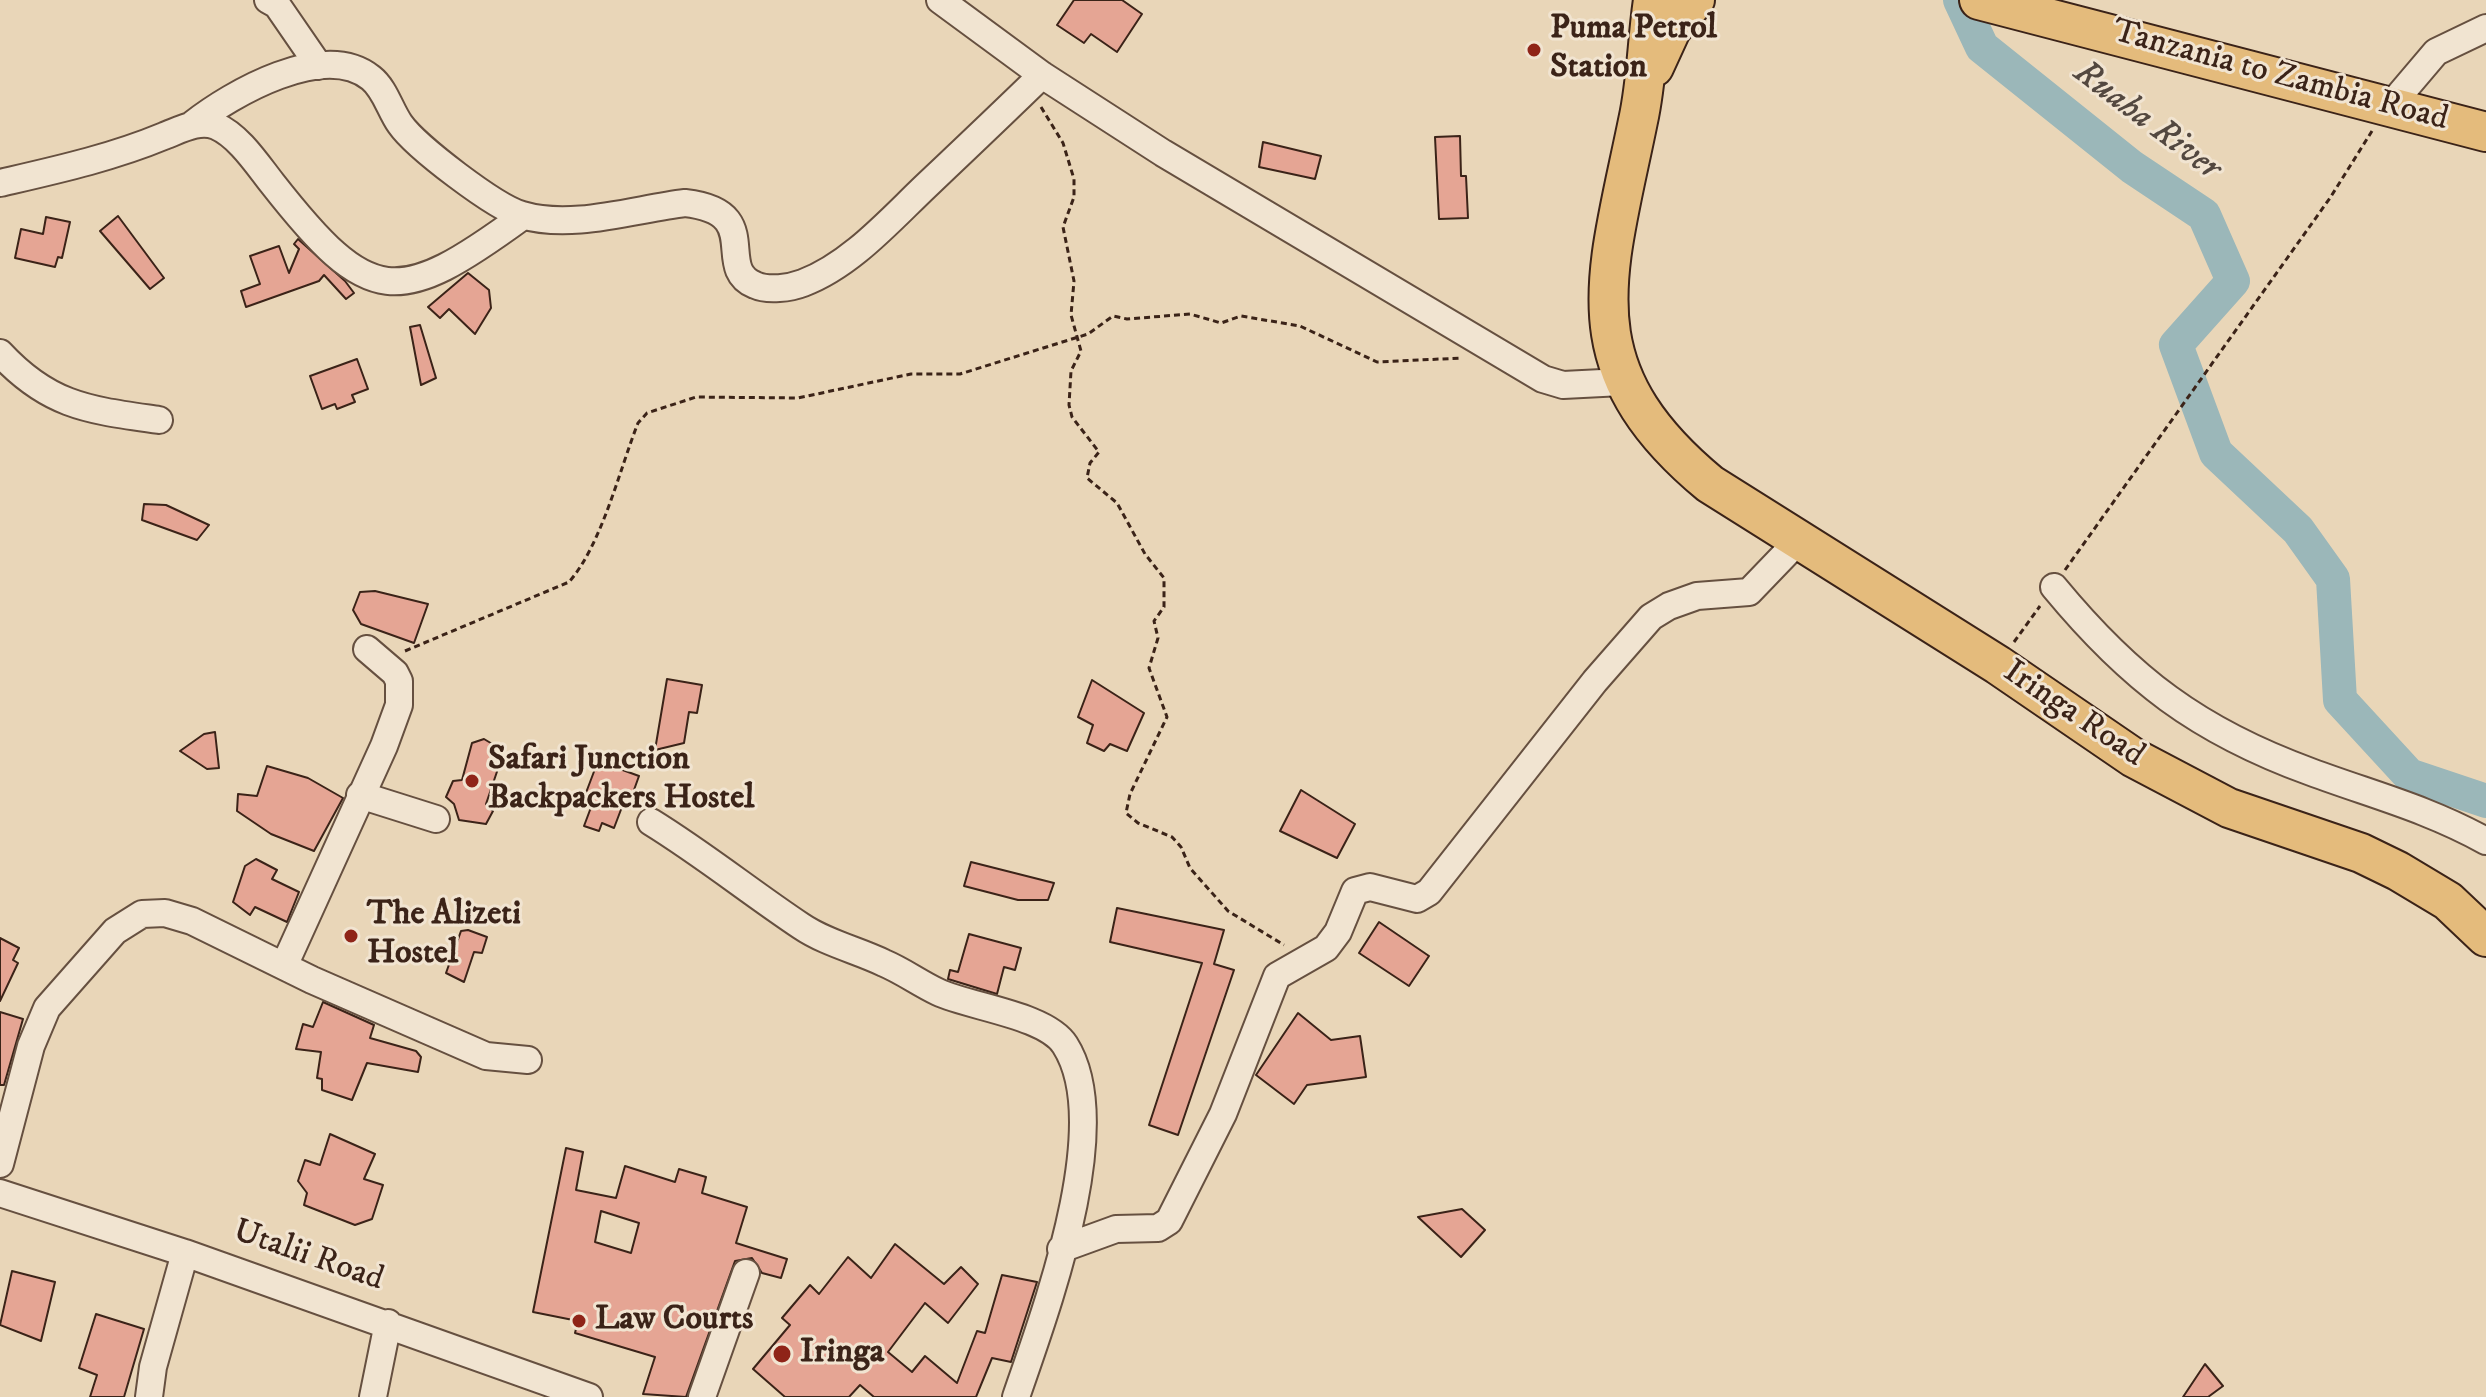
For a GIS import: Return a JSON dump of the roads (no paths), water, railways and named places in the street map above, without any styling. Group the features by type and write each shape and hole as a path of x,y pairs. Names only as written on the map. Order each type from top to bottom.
{"highway":[{"path":"1661,8 1695,0"},
{"name":"Tanzania to Zambia Road","path":"1979,0 2486,132"},
{"name":"Iringa Road","path":"1661,8 1608,266 1610,332 1622,382 1647,422 1677,456 1710,484 1998,665 2134,758 2229,808 2361,853 2398,871 2448,901 2486,937"}],"street":[{"path":"268,0 277,5 319,66"},
{"path":"940,0 1035,82 1543,379 1563,385 1622,382"},
{"path":"2391,105 2436,52 2486,28"},
{"path":"0,183 97,161 193,124 231,98 263,82 294,69 319,66 361,72 371,78 411,138 483,193 523,216 575,218 673,204 704,205 720,210 727,218 742,274 753,285 778,288 802,283 828,270 878,231 1035,82"},
{"path":"193,124 215,125 233,138 325,245 364,276 388,284 417,280 440,270 470,254 523,216"},
{"path":"0,353 39,388 66,404 159,420"},
{"path":"1061,1249 1116,1229 1158,1228 1169,1221 1244,1067 1268,993 1277,976 1326,948 1355,891 1370,887 1417,899 1429,892 1595,681 1651,617 1669,606 1697,596 1749,592 1800,539"},
{"path":"2054,587 2099,639 2188,716 2265,754 2388,796 2486,841"},
{"path":"284,966 322,887 399,705 399,681 374,655"},
{"path":"360,795 436,819"},
{"path":"651,822 704,855 803,928 881,961 938,992 1030,1022 1057,1035 1078,1076 1083,1108 1078,1181 1061,1249 1016,1397"},
{"path":"0,1164 31,1046 47,1008 92,955 131,918 142,914 165,913 192,921 284,966 486,1056 528,1060"},
{"name":"Utalii Road","path":"0,1193 388,1323 589,1397"},
{"path":"149,1397 153,1367 185,1253"},
{"path":"702,1397 746,1273"},
{"path":"373,1397 388,1323"}],"waterway":[{"name":"Ruaha River","path":"1960,0 1982,47 2132,167 2204,215 2233,281 2176,345 2216,453 2298,530 2333,579 2340,700 2409,775 2486,801"}],"place":[{"name":"Puma Petrol Station","path":"1534,50"},
{"name":"Safari Junction Backpackers Hostel","path":"472,781"},
{"name":"The Alizeti Hostel","path":"351,936"},
{"name":"Law Courts","path":"579,1321"},
{"name":"Iringa","path":"782,1354"}]}
